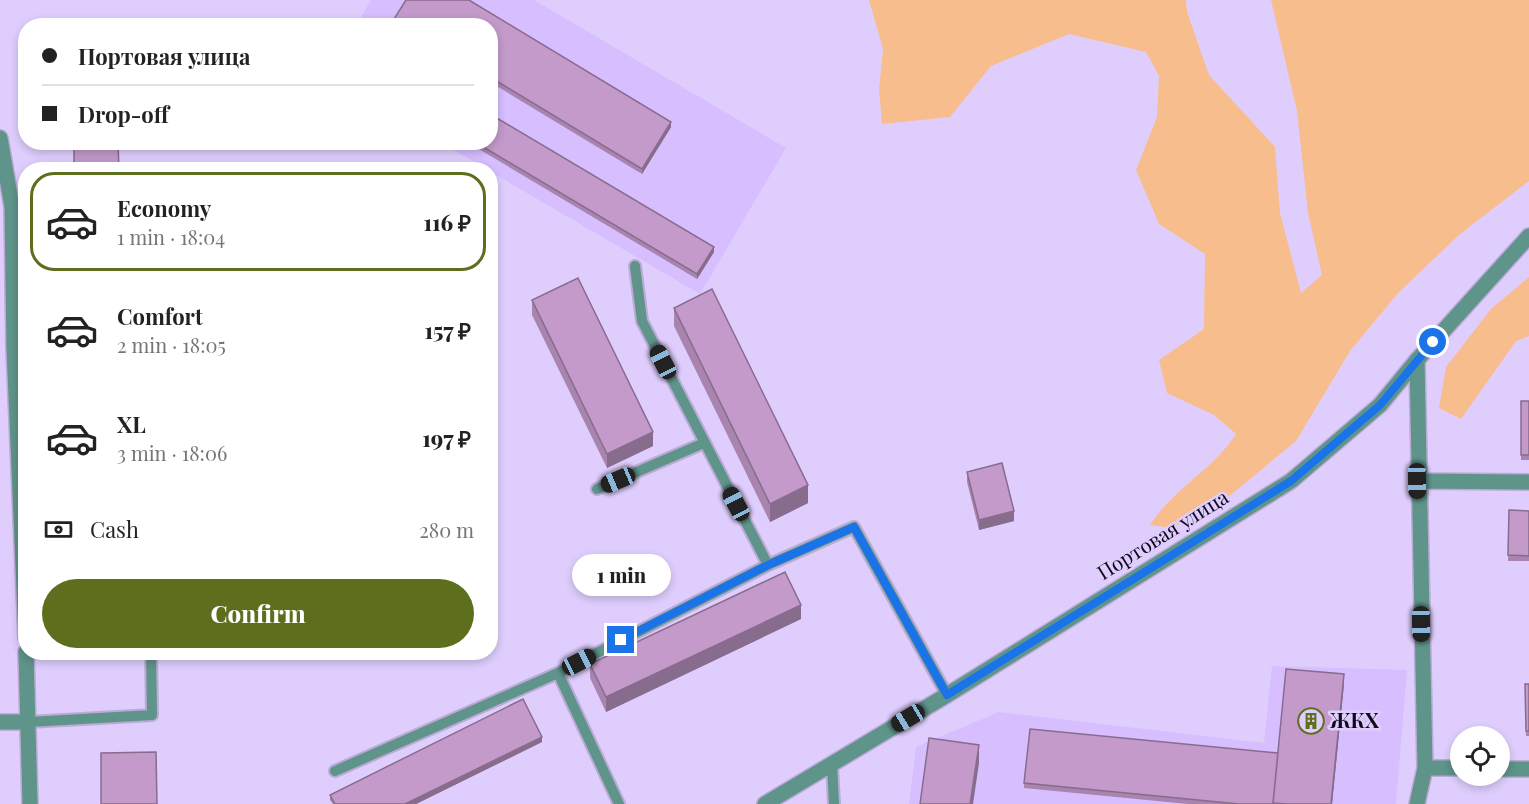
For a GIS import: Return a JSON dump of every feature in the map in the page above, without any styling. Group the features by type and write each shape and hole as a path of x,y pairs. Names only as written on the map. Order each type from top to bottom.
{"street":[{"path":"0,138 12,207 7,380 18,529"},
{"name":"Портовая улица","path":"765,804 947,695 1291,481 1380,405 1417,360 1529,236"},
{"path":"1417,360 1417,481 1425,768 1417,804"},
{"path":"1417,481 1529,482"},
{"path":"26,660 30,804"},
{"path":"0,722 29,722"},
{"path":"1425,768 1450,768"},
{"path":"1510,769 1529,769"}],"lane":[{"path":"635,266 642,321 768,565"},
{"path":"597,489 704,443"},
{"path":"335,771 558,673 768,565 854,527 947,695"},
{"path":"29,722 152,715 151,660"},
{"path":"558,673 619,804"},
{"path":"832,764 834,804"}],"shaded area":[{"path":"371,0 534,0 786,148 700,294 498,176 498,162 475,162 453,150 498,150 498,18 361,18"},
{"path":"869,0 1186,0 1187,12 1209,75 1275,147 1280,213 1301,293 1322,275 1308,213 1297,111 1271,0 1529,0 1529,181 1460,234 1399,292 1350,351 1296,441 1232,494 1173,528 1150,525 1171,500 1227,447 1236,434 1214,415 1167,393 1159,360 1204,329 1205,254 1159,224 1136,170 1157,117 1159,76 1146,52 1069,34 991,66 950,117 882,124 879,90 883,49"},
{"path":"1529,277 1529,336 1516,341 1461,419 1439,408 1446,367 1491,309"},
{"path":"1272,666 1407,670 1396,804 909,804 916,747 999,712 1264,743"}],"building":[{"path":"406,0 469,0 671,122 642,169 498,82 498,18 395,18"},
{"path":"498,119 714,247 697,274 488,150 498,150"},
{"path":"74,150 118,150 119,162 74,162"},
{"path":"578,278 653,432 607,454 532,300"},
{"path":"712,289 808,485 770,504 674,308"},
{"path":"1521,401 1529,401 1529,455 1521,455"},
{"path":"1002,463 1014,511 979,520 967,472"},
{"path":"1509,510 1529,511 1529,556 1508,555"},
{"path":"785,572 801,605 606,697 590,664"},
{"name":"ЖКХ","path":"1286,669 1344,674 1331,804 1273,803"},
{"path":"1525,684 1529,684 1529,731 1526,731"},
{"path":"523,699 542,737 405,804 335,804 330,795"},
{"path":"1030,729 1278,753 1273,804 1239,804 1024,783"},
{"path":"929,738 979,745 970,804 920,804"},
{"path":"156,752 157,804 101,804 101,753"}],"place":[{"name":"ЖКХ","path":"1311,721"}],"route":[{"path":"621,640 768,565 854,527 947,695 1291,481 1380,405 1433,342"}]}
